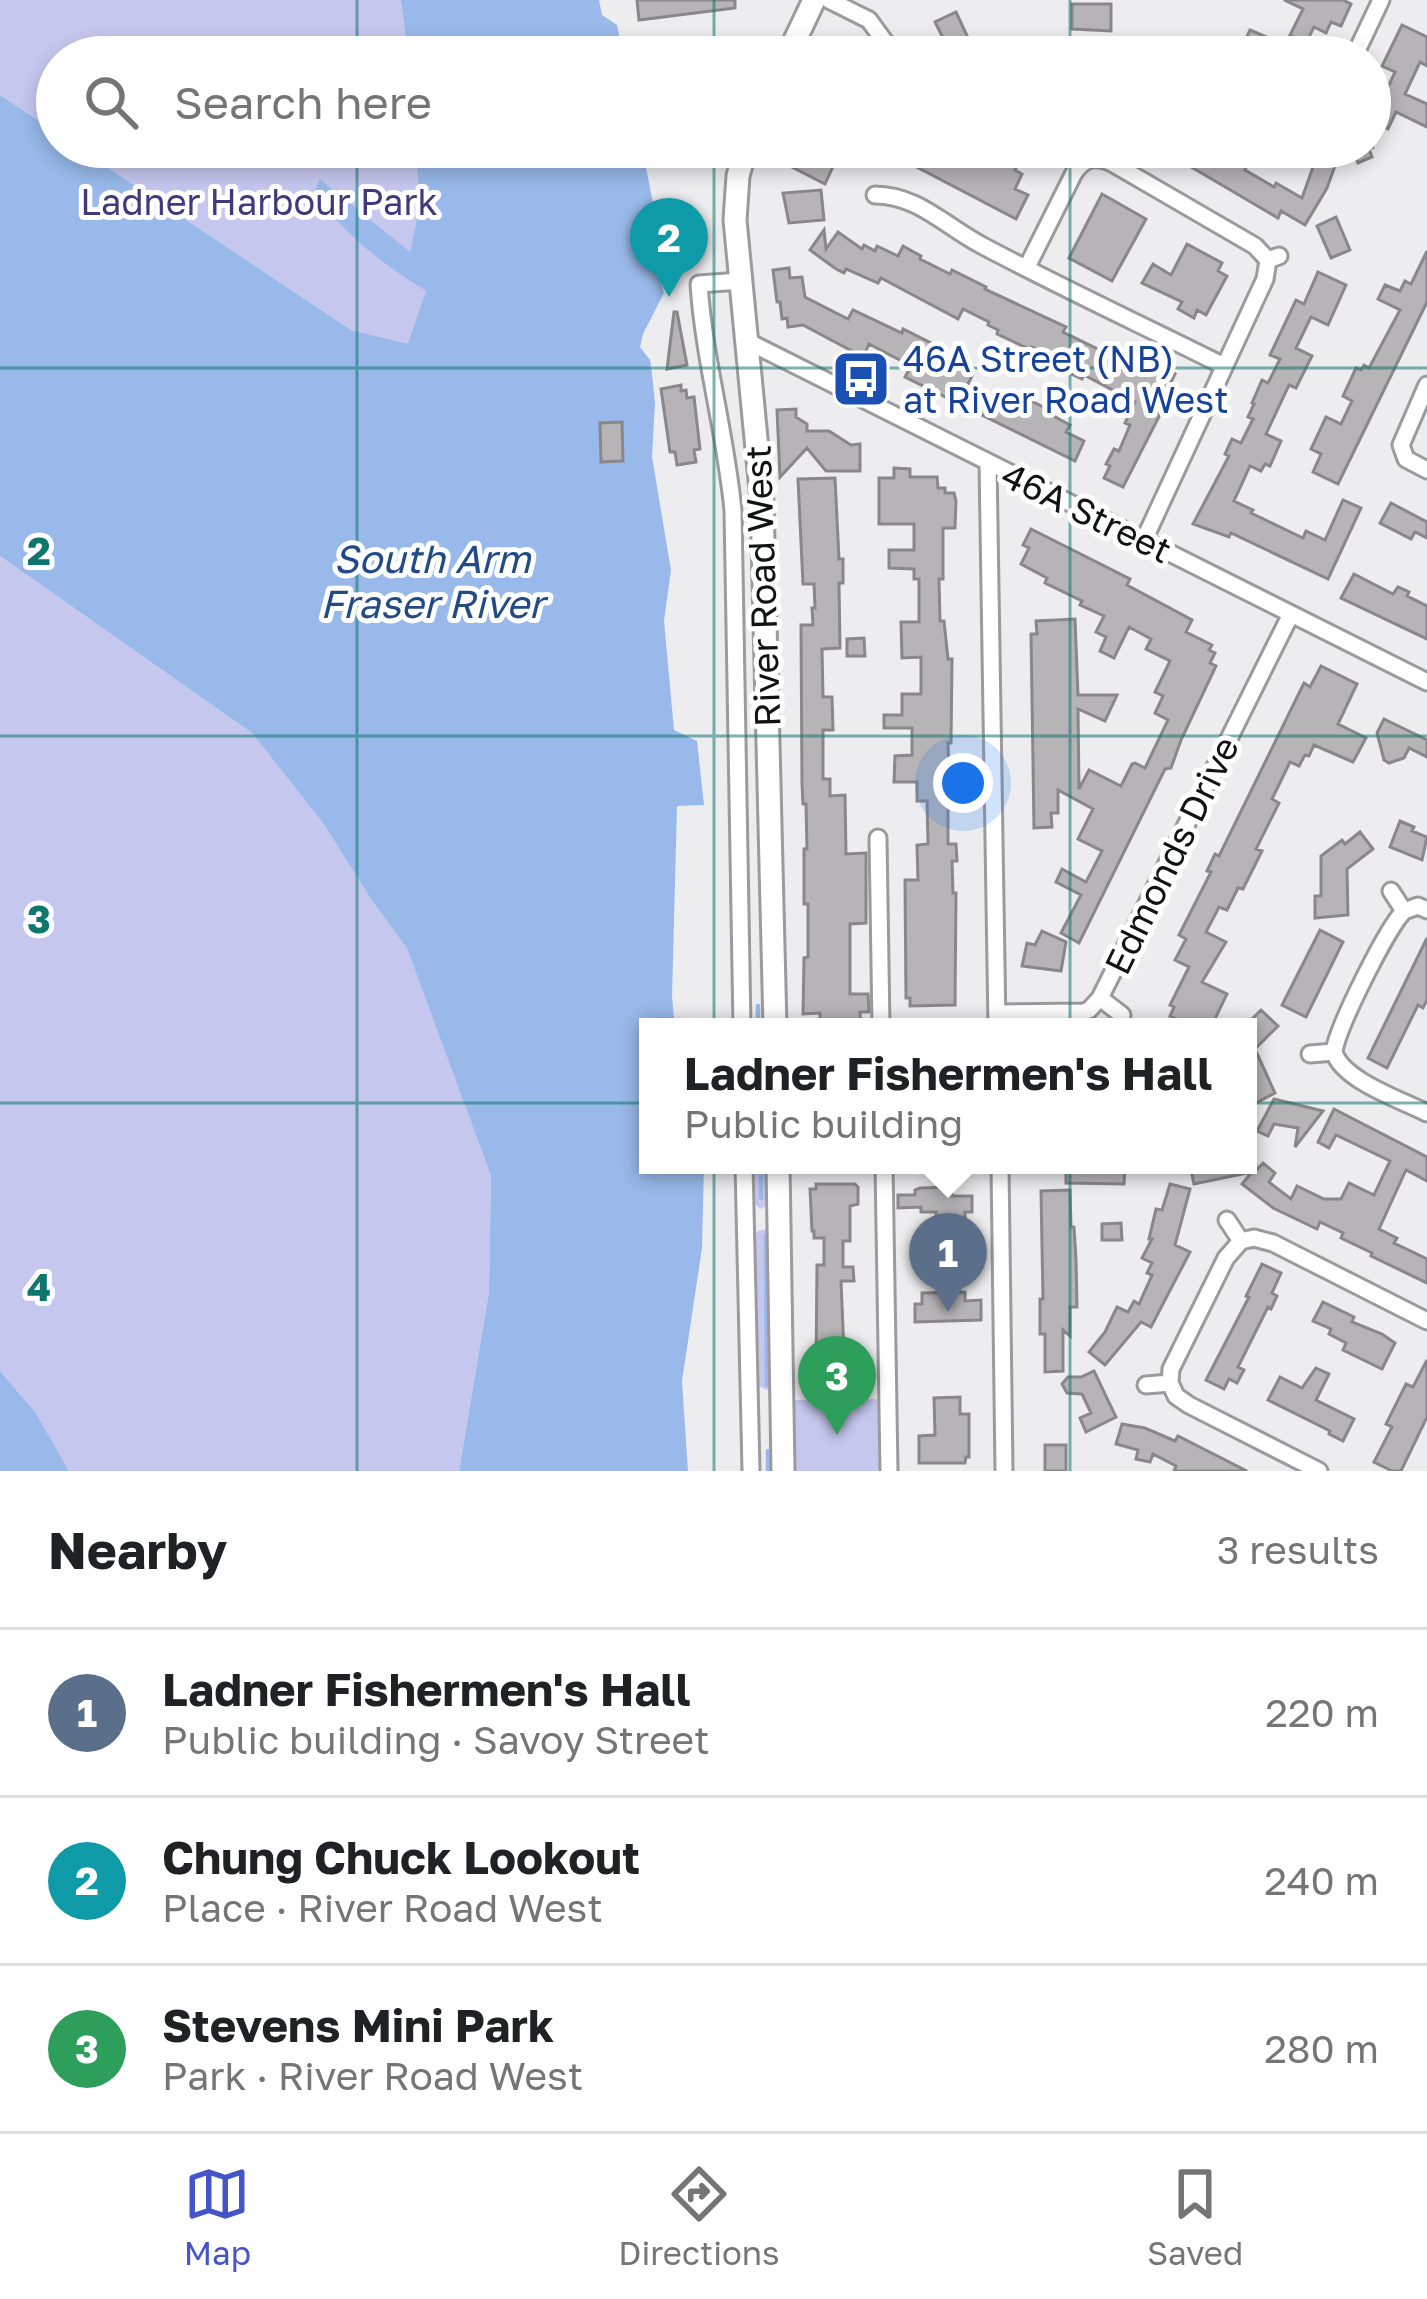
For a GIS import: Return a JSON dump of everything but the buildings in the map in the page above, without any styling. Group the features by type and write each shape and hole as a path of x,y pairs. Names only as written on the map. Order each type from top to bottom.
{"main road":[{"path":"797,36 814,0"},
{"name":"River Road West","path":"740,168 735,208 762,501 775,1018"},
{"path":"778,1174 783,1471"}],"street":[{"path":"829,0 869,20 881,36"},
{"path":"1364,36 1381,0"},
{"path":"1027,267 1079,168"},
{"path":"1121,168 1274,258 1144,540"},
{"path":"875,195 915,203 965,236 1224,366"},
{"path":"740,281 699,284 733,511 742,1018"},
{"name":"46A Street","path":"746,341 1427,682"},
{"path":"1427,385 1401,451 1427,470"},
{"path":"988,463 997,1018"},
{"name":"Edmonds Drive","path":"1018,1018 1083,1012 1100,998 1291,614"},
{"path":"878,838 881,1018"},
{"path":"1391,891 1404,910"},
{"path":"1427,910 1404,910 1396,919 1334,1052 1348,1073 1427,1113"},
{"path":"1100,998 1122,1015"},
{"path":"1310,1054 1334,1052"},
{"path":"744,1174 751,1471"},
{"path":"884,1174 889,1471"},
{"path":"1000,1174 1004,1471"},
{"path":"745,1220 779,1219"},
{"path":"1227,1220 1241,1241"},
{"path":"1318,1471 1189,1406 1176,1396 1170,1383 1171,1370 1230,1251 1254,1238 1273,1243 1427,1321"},
{"path":"1146,1385 1170,1383"},
{"path":"749,1400 782,1398"},
{"path":"752,1443 783,1442"}],"green space":[{"name":"Ladner Harbour Park","path":"0,0 401,0 405,36 36,36 36,119 0,95"},
{"name":"Ladner Harbour Park","path":"108,168 417,168 419,209 410,253 321,180 314,193 365,248 426,291 409,345 351,330"},
{"path":"0,556 252,733 323,823 407,947 491,1176 489,1292 459,1471 69,1471 36,1413 0,1371"},
{"path":"749,1174 770,1174 770,1203 761,1209 756,1205"},
{"path":"766,1229 771,1235 773,1386 767,1390 755,1384 752,1237"},
{"path":"884,1399 884,1471 791,1471 790,1400"}],"water":[{"path":"401,0 599,0 602,15 617,25 619,36 405,36"},
{"name":"South Arm Fraser River","path":"0,95 36,119 36,168 108,168 351,330 408,344 426,291 380,260 338,222 314,193 320,179 410,252 419,209 417,168 646,168 653,203 643,236 645,255 664,293 640,347 650,360 652,374 652,457 671,570 664,621 674,730 697,741 704,805 677,806 674,1018 639,1018 639,1174 704,1174 702,1248 682,1381 688,1471 459,1471 489,1292 491,1176 407,948 323,823 252,733 0,556"},
{"path":"0,1371 36,1413 69,1471 0,1471"}],"waterway":[{"path":"758,1006 758,1018"},
{"path":"761,1174 761,1198"},
{"path":"766,1236 767,1385"},
{"path":"768,1451 768,1471"}],"place":[{"name":"Chung Chuck Lookout","path":"669,297"},
{"name":"46A Street (NB) at River Road West","path":"861,379"},
{"name":"Ladner Fishermen's Hall","path":"948,1312"},
{"name":"Stevens Mini Park","path":"837,1435"}]}
